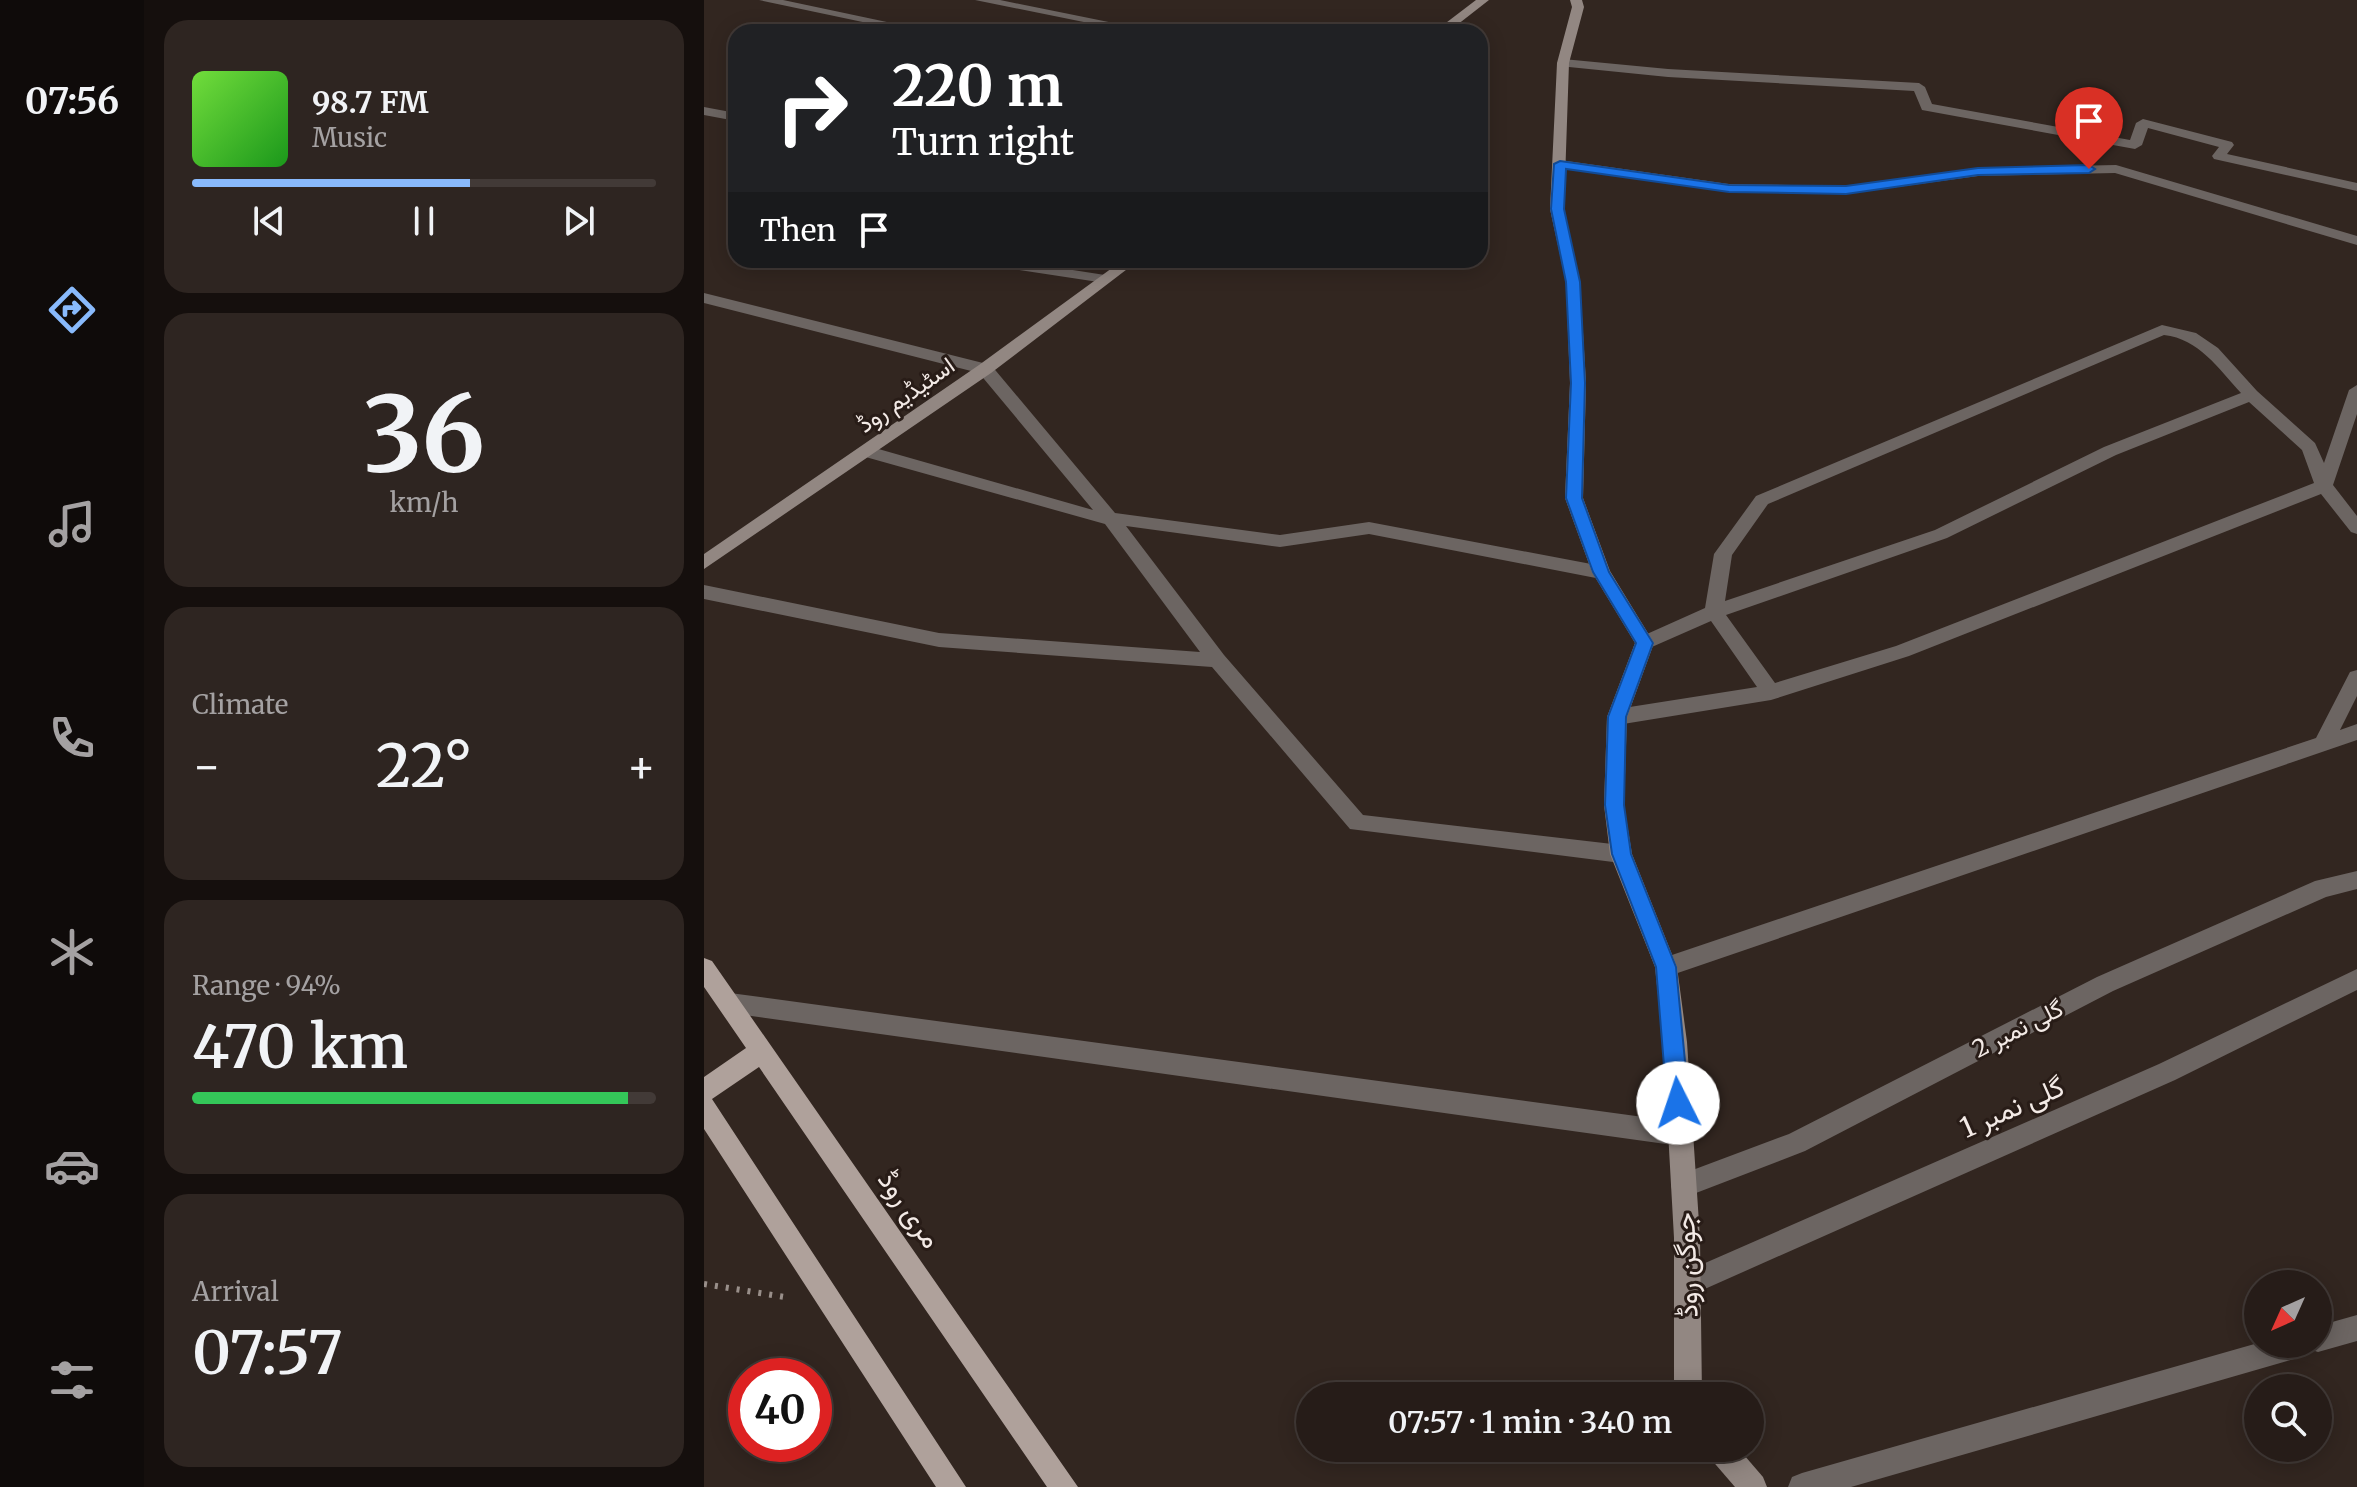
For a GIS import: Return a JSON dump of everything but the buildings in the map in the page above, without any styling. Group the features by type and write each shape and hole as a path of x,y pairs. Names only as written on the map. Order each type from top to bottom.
{"main road":[{"name":"مری روڈ","path":"704,968 1064,1487"},
{"path":"704,1091 762,1051"},
{"path":"704,1108 952,1487"}],"street":[{"path":"765,0 887,24"},
{"path":"981,0 1109,24"},
{"path":"1451,24 1483,0"},
{"path":"1576,0 1578,7 1563,63 1557,209 1573,282 1577,368 1574,498 1601,572 1645,643 1714,612 1941,534 2110,451 2251,395"},
{"path":"1563,63 1668,73 1919,87 1927,107 2135,145 2143,123 2227,145 2219,156 2357,187"},
{"path":"704,111 728,116"},
{"path":"1560,164 1729,188 1846,190 1978,172 2116,169 2357,241"},
{"path":"1032,268 1105,279"},
{"name":"اسٹیڈیم روڈ","path":"704,563 868,452 1121,268"},
{"path":"704,298 985,369 1110,518 1217,660 1357,823 1621,854"},
{"path":"1771,692 1714,612 1723,554 1762,500 2162,330 2183,330 2202,341 2251,395 2309,447 2324,486 2357,528"},
{"path":"1617,717 1771,692 1902,651 2324,486 2357,390"},
{"path":"868,452 1110,518 1280,541 1369,528 1601,572"},
{"path":"704,592 939,640 1217,660"},
{"name":"جوگن روڈ","path":"1645,643 1617,717 1614,805 1621,854 1666,967 1689,1283 1688,1382"},
{"path":"2324,741 2357,677"},
{"path":"1666,967 2357,732"},
{"name":"گلی نمبر 2","path":"1683,1186 1796,1143 2105,984 2323,888 2357,880"},
{"name":"گلی نمبر 1","path":"1689,1283 2167,1072 2357,979"},
{"path":"730,1003 1680,1134"},
{"path":"2332,1335 2357,1328"},
{"path":"1802,1487 2252,1358"},
{"path":"1732,1462 1753,1487"}],"path":[{"path":"704,1284 834,1304"}],"route":[{"path":"1678,1103 1666,967 1644,904 1621,854 1614,805 1617,717 1645,643 1601,572 1574,498 1578,383 1573,282 1557,209 1560,164 1729,188 1846,190 1978,172 2089,169"}]}
